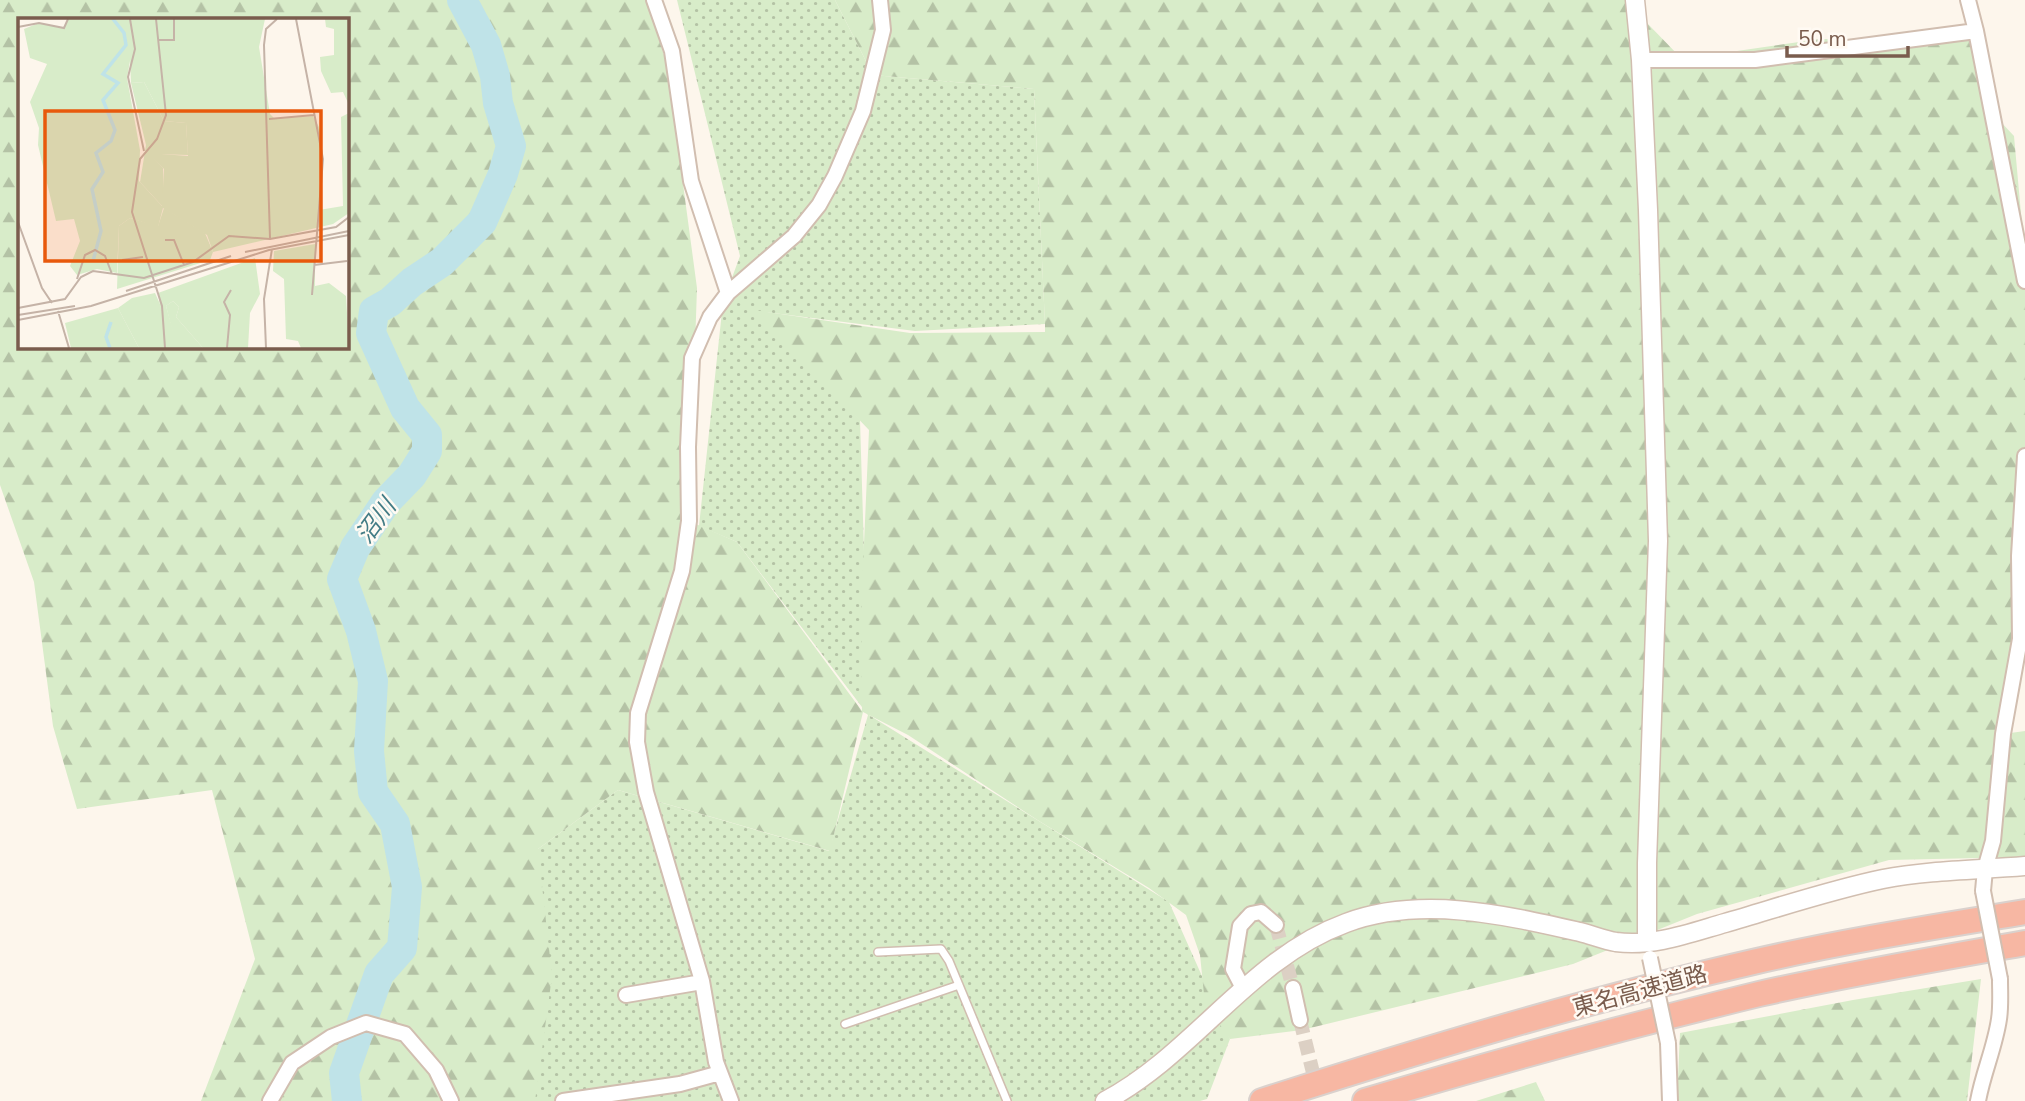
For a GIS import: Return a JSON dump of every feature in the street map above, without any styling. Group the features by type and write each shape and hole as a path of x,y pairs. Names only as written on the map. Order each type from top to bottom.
{"highway":[{"name":"東名高速道路","path":"1262,1101 1510,1025 1674,981 1755,961 1882,936 2025,912"},
{"name":"東名高速道路","path":"1365,1101 1516,1056 1762,994 2025,943"}],"street":[{"path":"654,0 672,51 691,181 728,293"},
{"path":"731,1101 716,1062 702,982 646,792 637,742 638,713 682,570 689,521 688,447 692,358 710,317 728,293 793,236 819,205 835,176 863,111 883,30 880,0"},
{"path":"1635,0 1641,60 1658,541 1647,863 1648,950 1668,1043 1670,1101"},
{"path":"1968,0 2025,281"},
{"path":"1641,60 1755,60 1976,31"},
{"path":"1978,1101 2000,1016 2000,979 1983,891 1985,869 1993,841 2003,734 2020,639 2019,556 2025,456"},
{"path":"1105,1101 1145,1076 1298,946 1347,922 1378,914 1409,908 1471,912 1579,932 1648,950 1682,935 1884,879 1955,870 2025,866"},
{"path":"1244,990 1233,969 1240,926 1251,914 1261,912 1276,925"},
{"path":"626,995 702,982"},
{"path":"1293,988 1300,1020"},
{"path":"270,1101 292,1063 331,1037 366,1023 405,1034 436,1070 451,1101"},
{"path":"563,1101 634,1096 720,1073"}],"lane":[{"path":"878,952 941,949 949,961 1007,1101"},
{"path":"845,1024 959,985"}],"green space":[{"path":"0,0 647,0 667,65 697,288 689,521 737,542 862,711 861,612 869,430 754,310 910,333 1045,332 1045,324 1034,89 873,75 835,0 1644,0 1647,23 1682,59 1820,39 1969,40 1984,104 2014,136 2025,258 2025,490 2003,734 2025,731 2025,857 1889,860 1697,914 1573,964 1302,1030 1230,1039 1205,1004 1200,955 1186,915 1149,888 1039,821 908,735 863,712 830,851 618,790 538,849 552,976 535,1101 201,1101 255,959 212,790 77,809 53,726 34,582 0,485"},
{"path":"677,0 835,0 873,75 1034,89 1045,324 915,331 765,312 860,420 869,715 1169,902 1230,1039 1207,1099 529,1101 538,849 618,790 829,851 868,715 737,542 699,526 723,302 740,256"},
{"path":"1981,979 1967,1101 1677,1101 1680,1033"},
{"path":"1536,1082 1545,1101 1476,1101"}],"waterway":[{"name":"沼川","path":"347,1101 344,1073 379,974 402,948 407,887 395,824 373,792 369,751 373,681 361,631 342,579 355,548 386,502 412,475 427,451 427,435 405,408 371,333 374,311 442,262 482,222 503,174 511,146 498,103 495,76 486,45 462,0"}],"tunnel":[{"path":"1276,925 1293,988"},
{"path":"1300,1020 1320,1101"}]}
